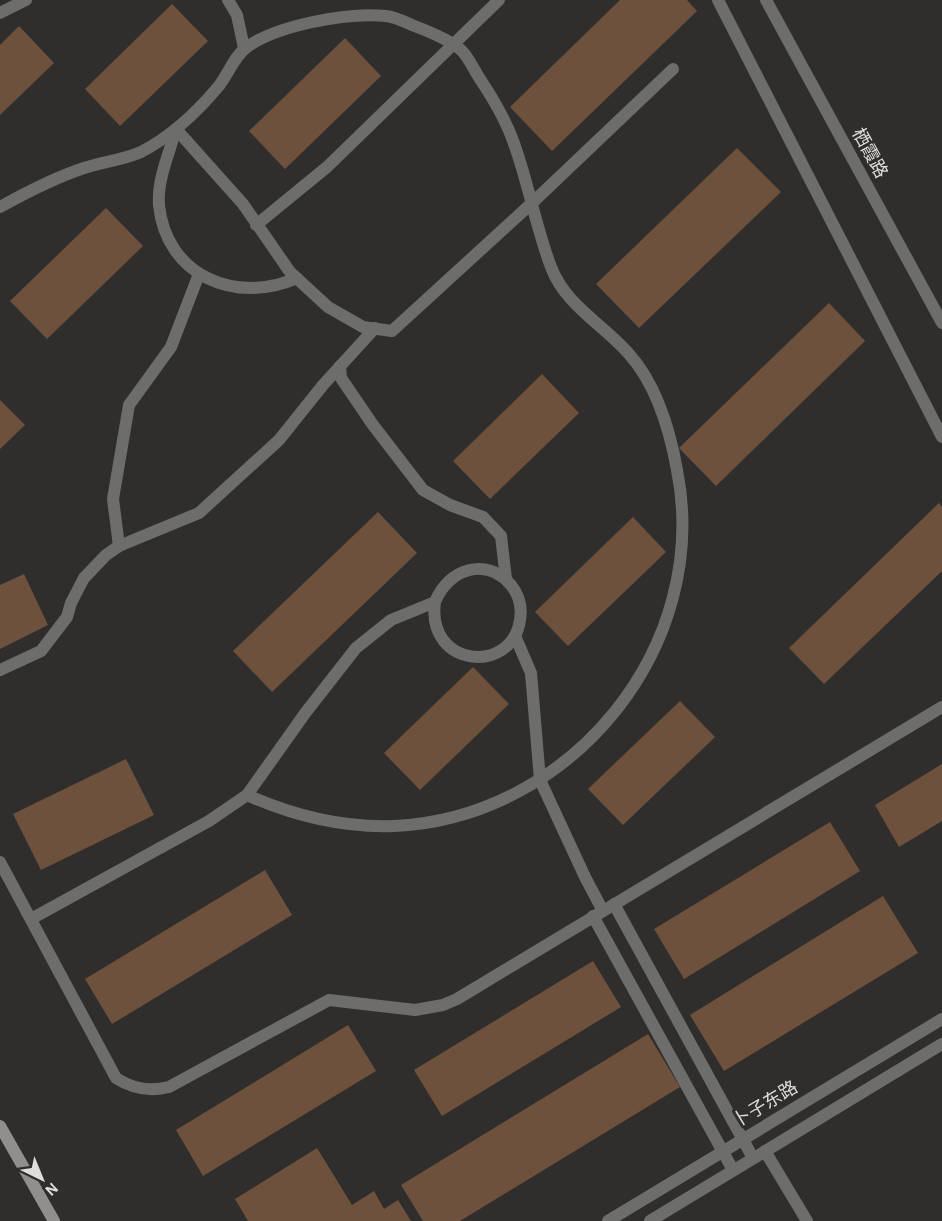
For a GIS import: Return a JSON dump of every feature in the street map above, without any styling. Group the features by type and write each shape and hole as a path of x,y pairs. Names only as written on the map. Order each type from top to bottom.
{"main road":[{"path":"0,1126 54,1221"}],"street":[{"path":"0,13 26,0"},
{"path":"228,0 237,15 244,48"},
{"path":"256,225 327,167 451,44 499,0"},
{"path":"718,0 942,437"},
{"name":"栖霞路","path":"766,0 942,323"},
{"path":"0,207 44,183 84,168 138,153 176,129 218,87 244,48 295,27 342,17 390,16 430,32 461,49 491,95 512,136 552,271 567,296 632,356 649,384 662,414 679,477 682,509 682,541 671,606 660,636 630,694 610,720 566,762 514,795 456,816 426,823 395,826 334,823 275,808 247,795"},
{"path":"176,129 243,204 290,272 328,308 363,327 392,331 532,203 672,69"},
{"path":"176,129 160,187 161,219 174,249 199,274 213,281 244,289 271,287 297,278"},
{"path":"119,546 113,499 129,405 171,347 199,274"},
{"path":"0,670 41,651 67,616 84,578 106,555 119,546 199,513 279,440 340,366 375,328"},
{"path":"340,366 341,378 373,425 423,490 450,505 483,517 501,537 506,579"},
{"path":"483,569 495,572 506,579 514,588 521,612 515,636 507,645 485,656 472,657 449,647 435,626 433,614 440,590 448,580 458,573 483,569"},
{"path":"31,919 209,821 247,795 306,712 356,648 391,621 435,602"},
{"path":"515,636 531,672 540,780 585,878 753,1158"},
{"path":"0,862 116,1078 126,1085 148,1090 169,1087 329,1000 376,1004 402,1010 429,1009 457,999 942,707"},
{"path":"604,910 734,1170"},
{"name":"卜子东路","path":"608,1221 942,1019"},
{"path":"650,1221 942,1044"},
{"path":"765,1151 807,1221"}],"building":[{"path":"620,0 687,0 697,11 552,151 510,107"},
{"path":"172,4 208,41 120,126 85,89"},
{"path":"19,26 54,63 0,115 0,45"},
{"path":"345,38 381,76 285,169 249,131"},
{"path":"737,148 781,192 639,328 596,284"},
{"path":"106,208 143,246 47,339 10,301"},
{"path":"829,303 865,341 716,486 679,448"},
{"path":"542,374 579,413 490,499 453,461"},
{"path":"0,400 25,425 0,449"},
{"path":"939,503 942,507 942,571 824,684 789,648"},
{"path":"378,512 417,553 272,692 233,651"},
{"path":"633,517 666,552 568,646 535,612"},
{"path":"24,574 48,625 0,649 0,585"},
{"path":"473,667 509,704 420,790 384,753"},
{"path":"680,701 715,737 623,825 588,789"},
{"path":"126,759 154,815 41,870 13,814"},
{"path":"942,764 942,821 899,847 875,805"},
{"path":"830,822 860,871 684,979 654,929"},
{"path":"265,870 292,915 112,1024 85,979"},
{"path":"883,896 918,953 724,1071 690,1015"},
{"path":"593,961 621,1007 442,1116 414,1070"},
{"path":"348,1025 376,1071 203,1176 176,1130"},
{"path":"648,1034 680,1087 460,1221 423,1221 401,1185"},
{"path":"317,1148 352,1205 374,1191 384,1209 398,1200 411,1221 248,1221 235,1199"}]}
